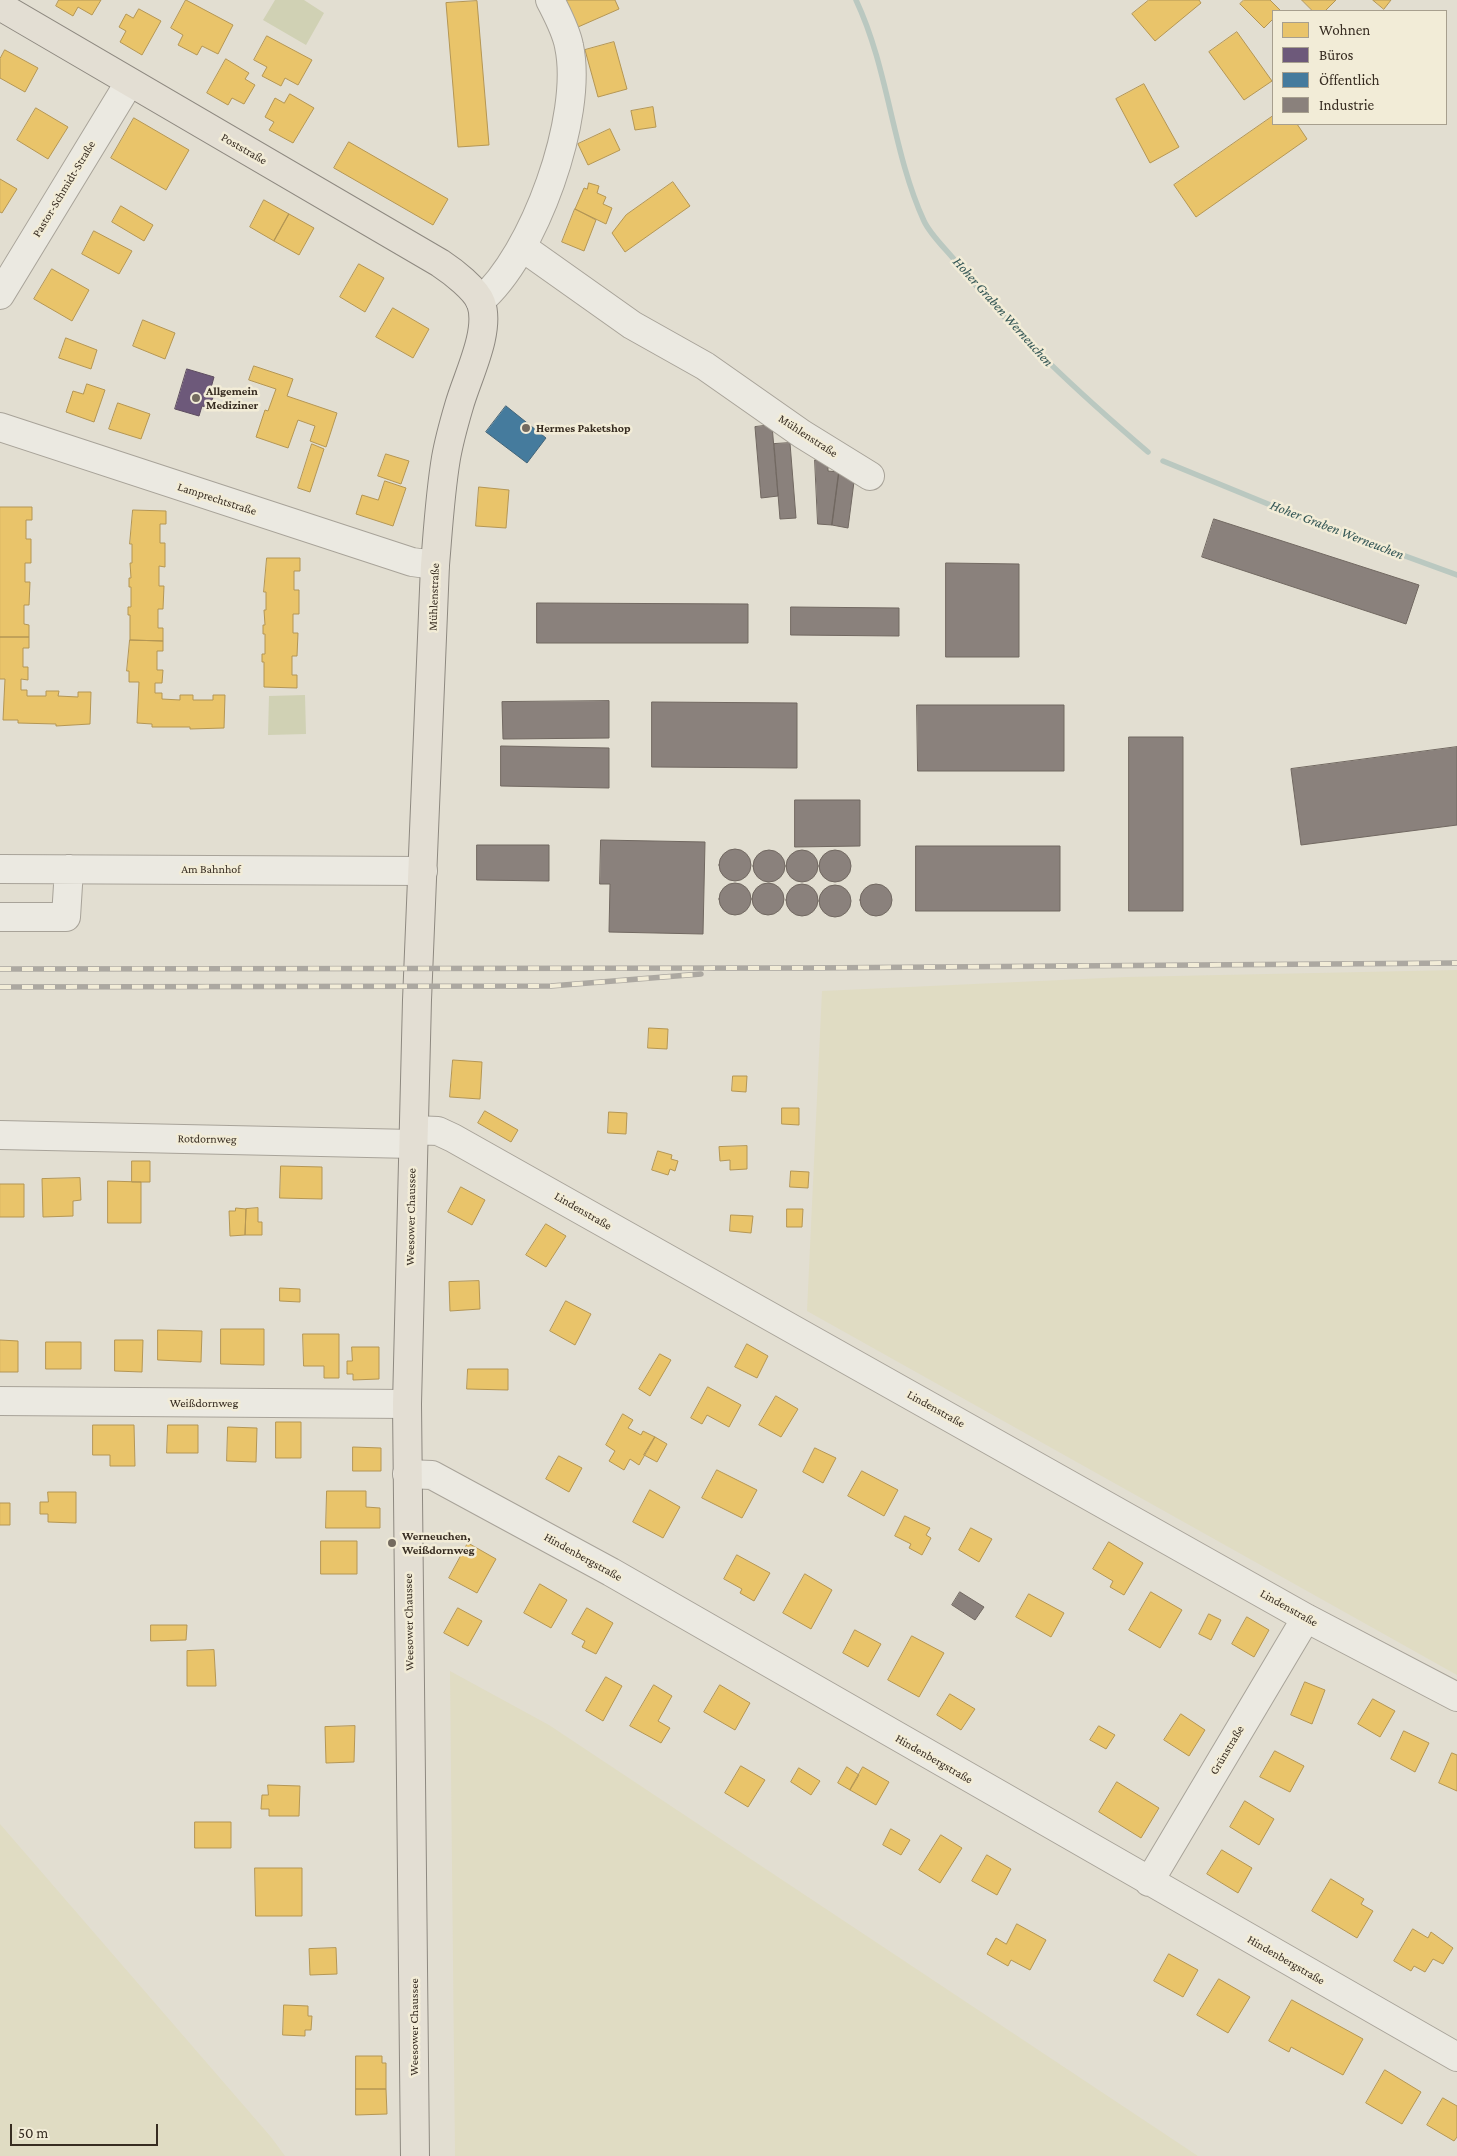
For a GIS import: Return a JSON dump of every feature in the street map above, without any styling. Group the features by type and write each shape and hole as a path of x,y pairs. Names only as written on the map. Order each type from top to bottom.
{"main road":[{"name":"Poststraße","path":"0,6 129,83 440,262 459,277 480,301"},
{"name":"Mühlenstraße","path":"418,968 434,565 446,458 458,406 482,333 483,317 480,301"},
{"name":"Weesower Chaussee","path":"414,2156 407,1404 418,968"}],"street":[{"path":"480,301 496,287 522,247 545,197 567,120 571,89 569,45 560,19 550,0"},
{"name":"Pastor-Schmidt-Straße","path":"0,295 129,83"},
{"name":"Mühlenstraße","path":"522,247 632,325 705,366 802,434 870,476"},
{"name":"Lamprechtstraße","path":"0,427 412,562 434,565"},
{"name":"Am Bahnhof","path":"0,869 422,871"},
{"path":"0,917 66,917 69,869"},
{"name":"Lindenstraße","path":"413,1137 438,1131 453,1138 1306,1618 1457,1697"},
{"name":"Rotdornweg","path":"0,1135 413,1137"},
{"name":"Weißdornweg","path":"0,1401 407,1404"},
{"name":"Hindenbergstraße","path":"407,1474 432,1475 610,1572 1457,2057"},
{"name":"Grünstraße","path":"1149,1882 1306,1618"}],"shaded area":[{"path":"1457,970 1457,1675 807,1311 822,991 1126,977"},
{"path":"450,1671 549,1725 1198,2156 455,2156"},
{"path":"0,1824 271,2137 285,2156 0,2156"}],"green space":[{"path":"275,0 304,0 324,13 306,45 263,20"},
{"path":"305,695 306,734 268,735 269,696"}],"building: Wohnen":[{"path":"59,0 101,0 92,15 78,7 73,16 56,6"},
{"path":"186,0 233,25 218,54 202,46 197,55 178,45 183,35 171,28"},
{"path":"566,0 615,0 619,9 578,27"},
{"path":"1149,0 1199,0 1201,3 1155,41 1132,14"},
{"path":"1244,0 1270,0 1280,10 1272,10 1272,20 1264,28 1240,4"},
{"path":"1302,0 1336,0 1326,10 1312,10"},
{"path":"1373,0 1391,0 1384,9"},
{"path":"477,1 489,145 458,147 446,3"},
{"path":"139,9 161,21 142,55 120,42 126,31 119,27 126,14 133,18"},
{"path":"1237,32 1272,81 1244,100 1209,52"},
{"path":"267,36 312,60 298,85 285,78 281,86 262,76 267,67 254,60"},
{"path":"614,42 627,89 598,97 585,50"},
{"path":"5,50 38,68 25,92 0,78 0,59"},
{"path":"226,59 249,73 245,79 255,85 244,104 232,98 228,105 207,93"},
{"path":"1144,84 1179,147 1150,163 1116,99"},
{"path":"290,94 314,108 293,143 269,130 274,122 265,117 275,98 284,103"},
{"path":"653,107 656,127 635,130 631,111"},
{"path":"36,108 68,127 48,159 17,140"},
{"path":"1272,117 1272,125 1298,125 1307,139 1196,217 1174,185"},
{"path":"134,118 189,150 166,190 111,158"},
{"path":"610,129 620,150 588,165 578,144"},
{"path":"349,142 448,199 433,225 334,168"},
{"path":"0,179 17,189 2,213 0,212"},
{"path":"673,182 690,206 625,252 612,233 626,215"},
{"path":"589,183 599,186 597,193 606,197 603,204 612,208 606,224 575,209 584,188 587,189"},
{"path":"264,200 289,214 274,241 250,227"},
{"path":"121,206 153,225 144,241 112,222"},
{"path":"575,209 596,220 584,251 562,242"},
{"path":"289,214 314,228 299,255 274,241"},
{"path":"94,231 132,251 119,274 82,254"},
{"path":"359,264 384,278 365,312 340,297"},
{"path":"52,269 89,290 72,321 34,299"},
{"path":"393,308 429,329 413,358 376,337"},
{"path":"143,320 175,333 165,359 133,346"},
{"path":"66,338 97,350 91,369 59,358"},
{"path":"254,366 293,379 287,396 337,413 326,447 310,441 315,426 298,420 288,448 256,437 265,410 268,411 276,389 249,380"},
{"path":"87,384 105,390 94,422 66,412 73,391 83,394"},
{"path":"118,403 150,414 141,439 109,429"},
{"path":"312,444 324,449 310,492 298,488"},
{"path":"386,454 409,461 401,484 378,476"},
{"path":"385,481 406,488 393,526 356,514 362,495 378,500"},
{"path":"479,487 509,490 506,528 476,526"},
{"path":"0,507 32,507 32,520 26,520 26,539 31,539 31,563 25,563 25,582 30,582 29,605 24,605 24,624 29,625 29,637 0,637"},
{"path":"133,510 166,511 166,524 160,524 160,543 165,543 165,567 159,566 159,586 164,586 163,609 158,609 158,628 163,628 163,641 130,640 130,615 128,615 128,607 131,607 129,578 131,578 130,563 132,563 132,544 130,544"},
{"path":"267,558 300,558 300,571 294,571 294,590 299,590 299,614 293,614 293,633 298,633 297,656 292,656 292,675 297,675 297,688 264,687 264,662 262,662 262,654 265,654 263,625 265,625 264,610 266,610 266,592 264,592"},
{"path":"0,637 29,637 29,648 23,648 23,667 28,667 28,680 21,679 21,690 27,690 27,696 46,696 46,691 59,691 58,696 78,697 78,692 91,692 90,724 56,726 56,724 18,723 18,720 3,720 5,679 0,679"},
{"path":"130,640 163,641 163,651 157,651 157,670 163,670 162,683 155,683 155,693 162,693 162,699 180,700 180,695 193,695 193,700 213,700 213,695 225,695 224,728 152,727 152,724 137,723 139,682 129,682 129,671 127,671"},
{"path":"649,1028 668,1029 667,1049 648,1048"},
{"path":"453,1060 482,1062 480,1099 450,1097"},
{"path":"733,1076 747,1076 746,1092 732,1091"},
{"path":"782,1108 799,1108 799,1125 782,1124"},
{"path":"485,1111 518,1130 511,1142 478,1123"},
{"path":"609,1112 627,1113 626,1134 608,1133"},
{"path":"747,1146 747,1169 730,1170 730,1160 720,1161 719,1147"},
{"path":"658,1151 672,1155 671,1159 678,1161 675,1171 670,1169 668,1175 652,1170"},
{"path":"132,1161 150,1161 150,1182 132,1182"},
{"path":"281,1166 322,1167 322,1199 280,1198"},
{"path":"791,1171 809,1172 808,1188 790,1187"},
{"path":"80,1178 81,1200 73,1201 73,1216 43,1217 42,1179"},
{"path":"108,1181 141,1182 141,1223 108,1223"},
{"path":"0,1184 24,1184 24,1217 0,1217"},
{"path":"461,1187 485,1200 472,1225 448,1212"},
{"path":"236,1208 246,1209 245,1235 230,1236 229,1211 235,1211"},
{"path":"258,1208 258,1222 262,1222 262,1235 245,1235 246,1209"},
{"path":"787,1209 803,1209 802,1227 787,1227"},
{"path":"731,1215 753,1216 751,1233 730,1231"},
{"path":"546,1224 566,1236 546,1267 526,1255"},
{"path":"479,1281 480,1309 450,1311 449,1282"},
{"path":"280,1288 300,1289 300,1302 280,1301"},
{"path":"566,1301 591,1314 575,1345 550,1331"},
{"path":"221,1329 264,1329 264,1365 221,1364"},
{"path":"158,1330 202,1331 201,1362 158,1360"},
{"path":"303,1334 339,1334 339,1378 324,1378 324,1366 304,1366"},
{"path":"0,1340 18,1341 18,1372 0,1372"},
{"path":"115,1340 143,1340 142,1372 115,1371"},
{"path":"46,1342 81,1342 81,1369 46,1369"},
{"path":"747,1344 768,1356 757,1378 735,1367"},
{"path":"352,1347 379,1347 379,1379 353,1380 353,1374 347,1374 347,1361 352,1361"},
{"path":"660,1354 671,1360 650,1396 639,1389"},
{"path":"468,1369 508,1369 508,1390 467,1389"},
{"path":"708,1387 741,1405 729,1427 707,1415 702,1424 691,1418"},
{"path":"776,1396 798,1409 781,1437 759,1425"},
{"path":"623,1414 633,1420 628,1428 641,1435 643,1431 655,1437 639,1465 630,1459 624,1470 609,1461 615,1451 606,1445"},
{"path":"276,1422 301,1422 301,1458 276,1458"},
{"path":"93,1425 134,1425 135,1466 110,1466 110,1455 93,1455"},
{"path":"168,1425 198,1425 198,1453 167,1453"},
{"path":"228,1427 257,1428 256,1462 227,1461"},
{"path":"655,1437 667,1444 657,1462 644,1455"},
{"path":"353,1447 381,1448 381,1471 353,1471"},
{"path":"815,1448 836,1458 823,1483 803,1472"},
{"path":"559,1456 582,1468 569,1492 546,1479"},
{"path":"717,1470 757,1490 742,1518 702,1498"},
{"path":"862,1471 898,1490 884,1516 848,1496"},
{"path":"650,1490 680,1507 663,1538 633,1522"},
{"path":"327,1491 366,1491 366,1507 380,1508 380,1528 326,1528"},
{"path":"48,1492 76,1492 76,1523 48,1522 48,1514 40,1514 40,1502 48,1502"},
{"path":"0,1503 10,1503 10,1525 0,1525"},
{"path":"905,1516 930,1528 926,1535 931,1538 922,1555 909,1548 911,1544 895,1536"},
{"path":"971,1528 992,1539 979,1562 959,1550"},
{"path":"321,1541 357,1541 357,1574 321,1574"},
{"path":"1109,1542 1143,1563 1124,1595 1110,1587 1113,1581 1093,1569"},
{"path":"468,1543 496,1559 477,1593 449,1578"},
{"path":"737,1555 770,1573 754,1601 740,1593 742,1589 724,1579"},
{"path":"805,1574 832,1590 811,1629 783,1613"},
{"path":"540,1584 567,1600 551,1628 524,1613"},
{"path":"1151,1592 1182,1610 1160,1648 1129,1630"},
{"path":"1029,1594 1064,1613 1051,1637 1016,1617"},
{"path":"458,1608 482,1621 468,1646 444,1633"},
{"path":"587,1608 613,1623 596,1654 582,1647 585,1641 572,1634"},
{"path":"1209,1614 1221,1620 1211,1640 1199,1634"},
{"path":"1247,1617 1269,1630 1254,1657 1232,1644"},
{"path":"151,1625 187,1625 186,1640 151,1641"},
{"path":"855,1630 881,1644 868,1667 843,1653"},
{"path":"912,1636 944,1653 919,1697 888,1680"},
{"path":"214,1650 216,1686 187,1686 187,1651"},
{"path":"606,1677 622,1686 603,1721 586,1711"},
{"path":"1305,1682 1325,1690 1312,1724 1291,1715"},
{"path":"654,1685 672,1696 658,1721 670,1728 661,1743 630,1726"},
{"path":"720,1685 750,1703 735,1730 704,1712"},
{"path":"950,1694 975,1709 961,1730 937,1715"},
{"path":"1373,1699 1395,1711 1380,1737 1358,1724"},
{"path":"1181,1714 1205,1730 1189,1756 1164,1740"},
{"path":"355,1726 354,1762 326,1763 325,1727"},
{"path":"1099,1726 1115,1735 1106,1749 1090,1740"},
{"path":"1404,1731 1429,1743 1415,1772 1391,1759"},
{"path":"1275,1751 1304,1766 1290,1792 1260,1777"},
{"path":"1452,1753 1457,1755 1457,1791 1439,1783"},
{"path":"741,1766 765,1780 748,1807 725,1793"},
{"path":"847,1767 859,1775 850,1790 838,1783"},
{"path":"863,1767 889,1782 876,1805 850,1790"},
{"path":"799,1768 820,1781 811,1795 791,1782"},
{"path":"1117,1782 1159,1808 1141,1838 1099,1812"},
{"path":"268,1785 300,1786 299,1816 269,1816 269,1809 261,1809 262,1795 268,1795"},
{"path":"1245,1801 1274,1819 1259,1845 1230,1827"},
{"path":"195,1822 231,1822 231,1848 195,1848"},
{"path":"891,1829 910,1840 901,1855 883,1845"},
{"path":"941,1835 962,1848 940,1883 919,1870"},
{"path":"1222,1850 1252,1868 1238,1893 1207,1874"},
{"path":"987,1855 1011,1869 997,1895 972,1881"},
{"path":"255,1868 302,1868 302,1916 256,1916"},
{"path":"1331,1879 1364,1899 1361,1904 1373,1911 1357,1938 1312,1911"},
{"path":"1017,1924 1046,1940 1030,1970 1011,1960 1008,1966 987,1954 996,1938 1006,1944"},
{"path":"1413,1929 1428,1938 1431,1932 1453,1948 1443,1964 1433,1959 1425,1972 1414,1966 1411,1971 1394,1961"},
{"path":"336,1948 337,1974 310,1975 309,1949"},
{"path":"1169,1954 1198,1970 1183,1997 1154,1981"},
{"path":"1219,1979 1250,1997 1228,2033 1197,2015"},
{"path":"1292,2000 1363,2039 1343,2075 1291,2047 1289,2052 1269,2041"},
{"path":"284,2005 308,2006 308,2016 312,2016 311,2030 305,2030 305,2036 283,2035"},
{"path":"356,2056 382,2056 382,2063 386,2063 386,2089 356,2089"},
{"path":"1385,2070 1421,2092 1402,2124 1366,2103"},
{"path":"356,2089 386,2089 387,2114 356,2115"},
{"path":"1443,2098 1457,2106 1457,2137 1454,2141 1427,2125"}],"building: Büros":[{"name":"Allgemein Mediziner","path":"187,369 214,377 211,388 215,390 210,408 202,406 199,416 175,409"}],"building: Öffentlich":[{"path":"506,406 546,438 527,463 486,432"}],"building: Industrie":[{"path":"772,425 778,496 761,498 755,427"},
{"path":"790,443 796,518 780,519 774,444"},
{"path":"815,460 828,460 828,471 839,472 832,525 818,524"},
{"path":"839,472 855,474 848,528 832,525"},
{"path":"1214,519 1419,585 1406,624 1202,557"},
{"path":"946,563 1019,564 1019,657 946,657"},
{"path":"537,603 748,604 748,643 537,643"},
{"path":"791,607 899,608 899,636 791,635"},
{"path":"609,701 609,738 503,739 502,702"},
{"path":"652,702 797,703 797,768 652,767"},
{"path":"917,705 1064,705 1064,771 918,771"},
{"path":"1129,737 1183,737 1183,911 1129,911"},
{"path":"501,746 609,748 609,788 501,786"},
{"path":"1457,747 1457,825 1301,845 1291,769"},
{"path":"795,800 860,800 860,846 795,847"},
{"path":"601,840 705,842 703,934 609,932 610,884 600,884"},
{"path":"477,845 549,845 549,881 477,880"},
{"path":"916,846 1060,846 1060,911 916,911"},
{"path":"735,849 747,853 751,865 747,877 735,881 723,877 719,865 723,853"},
{"path":"769,850 781,854 785,866 781,878 769,882 757,878 753,866 757,854"},
{"path":"802,850 814,854 818,866 814,878 802,882 790,878 786,866 790,854"},
{"path":"835,850 847,854 851,866 847,878 835,882 823,878 819,866 823,854"},
{"path":"735,883 747,887 751,899 747,911 735,915 723,911 719,899 723,887"},
{"path":"768,883 780,887 784,899 780,911 768,915 756,911 752,899 756,887"},
{"path":"802,884 814,888 818,900 814,912 802,916 790,912 786,900 790,888"},
{"path":"876,884 888,888 892,900 888,912 876,916 864,912 860,900 864,888"},
{"path":"835,885 847,889 851,901 847,913 835,917 823,913 819,901 823,889"},
{"path":"960,1592 984,1607 975,1620 952,1605"}],"waterway":[{"name":"Hoher Graben Werneuchen","path":"856,0 876,54 913,194 927,227 979,289 1024,338 1072,385 1148,452"},
{"name":"Hoher Graben Werneuchen","path":"1163,461 1312,522 1457,575"}],"railway":[{"path":"0,969 809,968 1457,963"},
{"path":"0,987 551,986 701,974"}],"place":[{"name":"Allgemein Mediziner","path":"196,398"},
{"name":"Hermes Paketshop","path":"526,428"},
{"name":"Werneuchen, Weißdornweg","path":"392,1543"}]}
